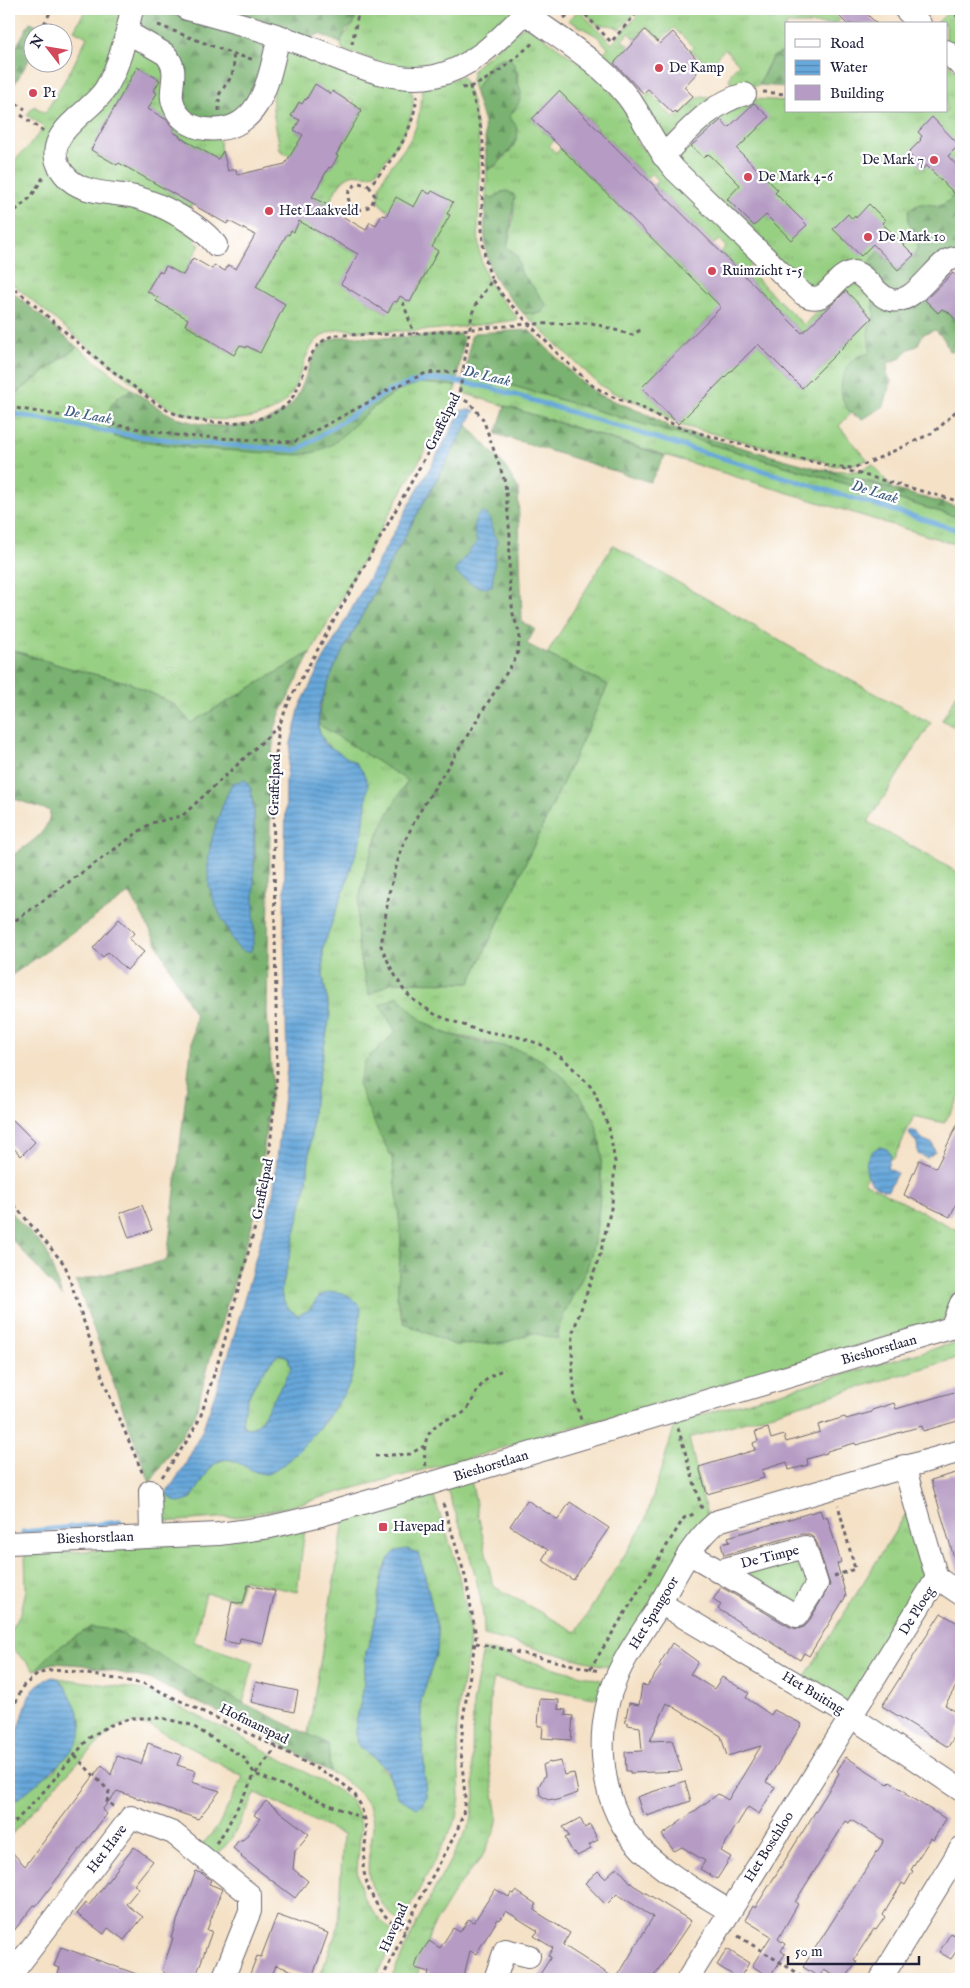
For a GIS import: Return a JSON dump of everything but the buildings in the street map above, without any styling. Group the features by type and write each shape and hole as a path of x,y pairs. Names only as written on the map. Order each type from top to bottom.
{"street":[{"path":"132,9 116,66 106,89 101,96 68,125 57,148 58,162 65,175 80,186 136,198 157,205 201,230 216,245"},
{"path":"187,9 279,36 349,62 388,74 417,78 435,76 464,65 481,54 527,11 548,30 617,84 638,111 663,156 689,184 808,297 819,298 824,296 844,276 854,272 886,298 898,301 905,299 946,261 961,257"},
{"path":"127,32 165,54 169,59 174,69 173,104 183,119 201,128 224,127 242,120 258,105 267,85 279,36"},
{"path":"948,53 961,66"},
{"path":"663,156 715,108 745,94"},
{"path":"956,1327 961,1303"},
{"name":"Bieshorstlaan","path":"9,1543 151,1535 219,1534 270,1527 321,1515 956,1327"},
{"name":"Het Spangoor","path":"725,1918 664,1870 641,1849 622,1822 611,1798 605,1773 602,1736 606,1710 616,1676 690,1554 708,1529 718,1521 961,1451"},
{"name":"De Ploeg","path":"852,1717 937,1578 904,1466"},
{"path":"150,1491 151,1535"},
{"name":"De Timpe","path":"690,1554 719,1572 797,1616 817,1582 805,1547 719,1572"},
{"path":"937,1578 961,1594"},
{"name":"Het Buiting","path":"660,1603 852,1717 961,1790"},
{"name":"Het Boschloo","path":"688,1979 852,1717"},
{"name":"Het Have","path":"16,1972 130,1817 173,1833 204,1856 250,1895 250,1911 223,1979"},
{"path":"880,1979 954,1877 961,1848"},
{"path":"495,1979 506,1950 529,1956"}],"path":[{"path":"45,22 52,9"},
{"path":"349,62 359,9"},
{"path":"470,88 508,63 575,9"},
{"path":"580,9 612,42 640,9"},
{"path":"950,9 961,20"},
{"path":"224,127 218,95 232,78 234,72 233,54"},
{"path":"464,65 478,116 483,143 482,244 492,280 503,296 529,324 593,386 613,397 641,407 678,427 961,502"},
{"path":"370,186 399,148 411,128 418,95 417,78"},
{"path":"9,99 25,109"},
{"path":"9,216 31,197 57,148 21,115"},
{"path":"359,183 370,186 375,196 371,206 359,210 353,208 348,196 350,189 359,183"},
{"name":"Graffelpad","path":"150,1491 176,1459 200,1418 260,1212 268,1169 276,1073 273,784 279,726 290,699 446,422 460,390 468,330 475,306 492,280"},
{"path":"9,284 94,357 156,403 178,415 201,421 251,421 280,410 290,402 312,352 329,336 343,334 414,334 529,324 592,323 632,335 642,329"},
{"path":"403,302 414,334"},
{"path":"9,407 182,436 294,442 384,392 426,373 462,371"},
{"path":"458,396 471,404 483,420 505,482 510,536 512,614 520,635 517,656 417,816 401,849 389,893 381,946 390,968 412,999 436,1015 477,1030 518,1037 540,1044 565,1060 593,1089 609,1128 615,1162 612,1204 600,1255 573,1332 572,1360 575,1401 587,1437"},
{"path":"830,466 852,468 866,464 940,428 961,406"},
{"path":"9,925 151,824 182,816 279,726"},
{"path":"9,1199 65,1264 105,1385 150,1491"},
{"path":"375,1456 410,1454 424,1446 427,1436 442,1421 462,1413 480,1387 492,1374 505,1369"},
{"path":"590,1669 684,1518 703,1511 674,1411"},
{"name":"Havepad","path":"382,1979 420,1897 456,1833 463,1815 465,1797 462,1751 463,1719 467,1686 476,1643 475,1628 466,1579 434,1482 426,1464 424,1446"},
{"path":"817,1582 856,1569 833,1487"},
{"path":"476,1643 616,1676"},
{"name":"Hofmanspad","path":"9,1717 23,1686 38,1674 54,1669 145,1684 277,1747 344,1785 360,1804 365,1819 366,1835 363,1869 369,1890 379,1909 389,1920 405,1931"},
{"path":"9,1828 89,1738 108,1726 131,1718 162,1718 191,1725 244,1758 255,1774 365,1819"},
{"path":"204,1856 225,1832 255,1774 277,1747"},
{"path":"75,1756 109,1791 107,1802 130,1817"},
{"path":"725,1918 807,1979"}],"green space":[{"path":"86,9 126,9 118,44 55,164 198,234 194,241 200,245 183,275 166,266 162,273 159,271 147,291 158,298 156,300 188,319 185,326 234,355 240,345 246,348 247,346 259,353 271,333 268,331 255,289 287,234 289,235 291,230 294,232 300,217 323,224 318,232 359,255 341,284 369,298 367,301 387,313 394,301 397,302 400,296 410,302 427,273 432,247 453,203 433,191 430,194 423,191 414,207 389,212 379,203 381,184 390,167 413,134 423,88 462,76 473,106 478,137 478,231 481,261 491,285 516,316 517,320 408,331 343,329 332,331 321,337 313,345 288,399 268,413 241,419 212,419 184,414 147,394 9,281 9,166 29,146 44,127 27,115 34,106 45,113 70,72 72,72 72,68 87,37 74,30"},
{"path":"139,9 155,9 263,42 266,47 253,105 217,124 183,113 179,73 139,33"},
{"path":"230,9 357,9 354,23 345,32 340,43 319,34 309,39"},
{"path":"357,9 520,9 456,62 397,69 343,50 341,46 342,39 354,23"},
{"path":"582,9 638,9 620,30 612,26 597,25"},
{"path":"643,9 821,9 824,11 829,9 840,20 838,22 785,22 785,51 775,56 766,69 759,85 740,91 729,81 732,71 739,64 725,49 717,57 723,63 721,66 703,61 690,50 693,47 674,28 661,40 646,26 636,39 629,33 622,40 630,47 614,63 636,86 632,91 597,59 608,48 597,36 568,20 579,10 612,44"},
{"path":"949,11 961,23 961,59 948,45 948,22 938,22"},
{"path":"528,26 599,77 643,133 635,142 694,196 757,259 747,269 804,325 843,284 852,281 874,295 873,307 875,314 869,327 871,350 844,402 851,413 839,426 868,460 851,465 830,466 826,462 679,425 651,408 614,393 600,385 523,313 536,314 533,287 522,275 517,257 513,251 507,248 514,215 513,194 502,192 493,198 488,197 486,200 487,170 496,166 513,148 509,117 516,108 520,89 517,83 518,72 487,68 479,85 474,90 471,80 473,69 518,29","holes":["560,91 647,178 652,173 659,181 654,185 714,244 719,240 726,247 721,252 804,335 819,320 817,318 845,290 872,318 802,388 749,335 748,354 678,424 642,387 711,317 730,316 561,148 556,153 549,146 554,141 532,119"]},
{"path":"22,36 22,72 9,93 9,60"},
{"path":"129,46 162,57 220,142 221,153 218,159 179,137 173,132 176,125 146,108 157,93 154,91 160,80 137,67 91,150 193,203 186,215 84,183 62,154"},
{"path":"292,50 409,86 413,95 413,105 408,125 380,167 375,173 370,175 350,175 347,177 338,186 328,205 309,195 317,180 321,182 329,167 331,168 338,157 336,155 362,110 352,104 354,101 350,99 349,101 333,91 331,94 315,85 306,100 302,104 298,103 291,115 300,120 294,130 303,135 290,157 280,150 272,102 274,82 280,62"},
{"path":"785,51 785,87 759,85 772,57"},
{"path":"502,58 510,58 514,64 517,84 521,92 518,104 509,117 516,126 518,135 512,148 496,165 487,170 484,123 474,90 487,68"},
{"path":"948,63 961,76 961,194 958,197 954,194 942,205 925,204 911,228 918,240 916,251 898,270 873,259 869,263 867,272 852,261 828,284 811,290 681,167 677,154 705,124 754,99 785,101 785,112 948,112"},
{"path":"727,86 732,90 668,138 662,137 638,99 642,95 644,97 649,92 658,101 660,99 664,102 661,106 674,118 678,117 697,98 702,96 712,98 721,93"},
{"path":"507,191 515,197 507,247 517,257 522,275 546,304 543,312 536,314 523,313 496,280 488,261 485,241 486,200 488,197 493,198"},
{"path":"955,194 958,197 961,194 961,250 909,290 891,294 866,266 879,251 898,270 914,255 918,246 917,236 908,222 909,210 919,204 942,205"},
{"path":"9,289 77,347 9,399"},
{"path":"919,294 938,313 942,309 946,310 960,323 961,321 961,353 949,351 944,339 935,330 923,334 917,346 907,350 901,358 888,363 887,374 891,381 884,406 863,419 853,415 846,407 842,398 841,388 846,369 852,361 859,356 868,354 870,350 868,334 875,314 873,301"},
{"path":"529,330 577,378 599,395 649,415 671,428 961,508 961,518 466,372 471,337 474,333"},
{"path":"460,334 464,338 456,386 420,383 399,390 374,407 333,444 316,452 299,455 190,448 115,437 108,423 108,416 113,402 118,397 133,390 166,412 191,422 223,426 257,423 272,418 285,410 295,400 312,360 321,346 328,341 340,337 380,338"},
{"path":"77,347 133,390 121,396 109,410 107,422 109,430 190,448 316,452 333,443 374,407 399,390 420,383 456,386 453,401 311,652 191,723 174,704 130,683 65,667 9,649 9,399"},
{"path":"466,372 961,518 961,546 463,393"},
{"path":"505,406 665,456 650,482 496,434"},
{"path":"467,425 504,465 518,488 522,622 535,629 527,644 608,685 470,983 392,982 369,995 359,949 357,922 359,900 363,879 377,837 386,817 408,781 318,724 320,709 329,680 342,652"},
{"path":"873,465 892,488 822,469 852,472"},
{"path":"613,545 820,664 931,723 868,822 961,874 961,1096 944,1123 914,1116 894,1158 877,1158 864,1182 961,1232 961,1283 944,1320 480,1455 288,1507 244,1516 165,1522 161,1512 166,1494 174,1500 192,1498 203,1478 213,1466 219,1461 226,1459 241,1463 266,1474 325,1422 349,1385 319,1297 309,1310 298,1315 286,1306 281,1292 307,1182 314,1101 330,1015 323,976 323,947 345,887 362,831 356,763 327,744 318,724 409,781 377,837 364,878 358,921 358,942 369,995 392,982 470,983 608,685 547,654","holes":["397,996 417,1018 447,1034 491,1042 600,1141 601,1176 597,1230 588,1264 560,1322 558,1337 533,1333 504,1343 455,1345 404,1323 397,1300 401,1240 392,1158 365,1061 396,1032"]},
{"path":"9,649 65,667 130,683 174,704 191,723 311,652 279,716 275,729 271,760 267,1013 272,1082 256,1212 210,1359 195,1415 150,1483 76,1281 167,1260 195,1015 130,893 9,977 9,858 36,839 46,826 50,811 9,797","holes":["251,789 254,812 255,861 208,864 213,842"]},
{"path":"961,687 961,731 942,720"},
{"path":"398,996 420,1019 433,1028 457,1037 513,1048 535,1057 561,1075 573,1087 591,1113 597,1128 601,1150 601,1187 598,1219 589,1262 565,1311 558,1339 533,1333 504,1343 455,1345 404,1323 397,1300 401,1240 392,1158 376,1127 358,1084 365,1061 396,1032 380,1005"},
{"path":"9,1210 46,1250 62,1296 9,1236"},
{"path":"961,1341 961,1357 689,1438 708,1520 612,1668 484,1635 481,1600 476,1580 465,1540 446,1487 471,1480 493,1586 576,1632 644,1524 676,1422"},
{"path":"279,1354 288,1357 291,1369 260,1422 248,1428 243,1426 245,1407 253,1387 266,1368"},
{"path":"432,1491 456,1562 470,1628 469,1650 459,1702 457,1733 460,1796 457,1818 401,1924 377,1897 369,1877 369,1858 373,1827 370,1809 353,1787 330,1772 328,1744 308,1734 345,1515","holes":["389,1558 423,1568 438,1632 437,1651 421,1700 426,1798 398,1797 392,1781 384,1769 374,1758 360,1748 356,1723 363,1691 366,1652 373,1632 381,1579"]},
{"path":"909,1509 929,1578 846,1709 802,1681"},
{"path":"305,1528 297,1592 243,1580 237,1600 206,1593 194,1642 254,1662 243,1703 91,1627 56,1649 35,1670 9,1645 9,1632 21,1612 26,1590 25,1553 57,1553 139,1547"},
{"path":"803,1551 815,1583 795,1612 727,1573"},
{"path":"91,1627 115,1630 231,1697 328,1744 330,1772 257,1731 149,1679 83,1665 53,1663 35,1670 56,1649"},
{"path":"483,1649 604,1681 599,1699 494,1679 490,1698 488,1758 498,1817 495,1830 482,1857 456,1889 431,1930 416,1979 391,1979 418,1920 471,1822 475,1796 472,1765 473,1704"},
{"path":"58,1678 144,1690 237,1735 341,1792 351,1801 361,1825 357,1870 362,1894 373,1912 396,1935 376,1979 319,1979 338,1927 343,1835 256,1793 231,1839 214,1860 200,1847 218,1826 243,1777 151,1726 134,1723 117,1726 79,1761 9,1837 9,1806 33,1784 54,1771 81,1734 81,1720 67,1688"}],"water":[{"path":"462,410 475,410 334,668 319,707 318,728 325,744 356,763 363,772 368,784 363,831 323,947 323,976 330,1015 314,1101 307,1182 281,1292 286,1306 298,1315 309,1310 319,1297 330,1292 348,1295 357,1303 361,1308 353,1374 345,1392 313,1435 275,1471 266,1474 259,1473 235,1461 223,1460 216,1463 210,1469 189,1499 183,1502 175,1501 166,1494 185,1465 202,1431 231,1347 273,1195 287,1068 284,931 286,779 291,743 300,706 321,664","holes":["279,1354 288,1357 291,1369 260,1422 248,1428 243,1426 245,1407 253,1387 266,1368"]},
{"path":"482,512 489,518 497,540 492,586 487,587 477,586 456,573 456,568 477,542 474,529 475,522"},
{"path":"245,780 251,789 254,812 254,939 251,951 247,952 237,947 233,941 213,898 208,876 209,853 223,805 232,783"},
{"path":"911,1130 917,1132 922,1139 933,1144 935,1152 927,1158 918,1154 917,1143 909,1134"},
{"path":"880,1147 887,1149 891,1155 887,1168 897,1173 888,1190 873,1184 866,1171 868,1157"},
{"path":"407,1549 418,1553 438,1632 437,1651 421,1700 426,1798 422,1805 416,1808 398,1797 387,1770 375,1758 360,1748 356,1741 356,1723 363,1691 366,1652 373,1632 381,1579 389,1558 396,1551"},
{"path":"53,1677 58,1678 75,1704 82,1727 81,1733 77,1742 61,1762 9,1806 8,1752 10,1743 20,1725 30,1694 38,1684"}],"waterway":[{"name":"De Laak","path":"9,413 121,434 197,443 298,450 384,394 399,387 426,380 450,380 492,388 961,531"},
{"path":"23,1532 120,1522"}],"place":[{"name":"De Kamp","path":"659,68"},
{"name":"P1","path":"33,93"},
{"name":"De Mark 7","path":"934,160"},
{"name":"De Mark 4-6","path":"748,177"},
{"name":"Het Laakveld","path":"269,211"},
{"name":"De Mark 10","path":"868,237"},
{"name":"Ruimzicht 1-5","path":"712,271"},
{"name":"Havepad","path":"383,1527"}]}
